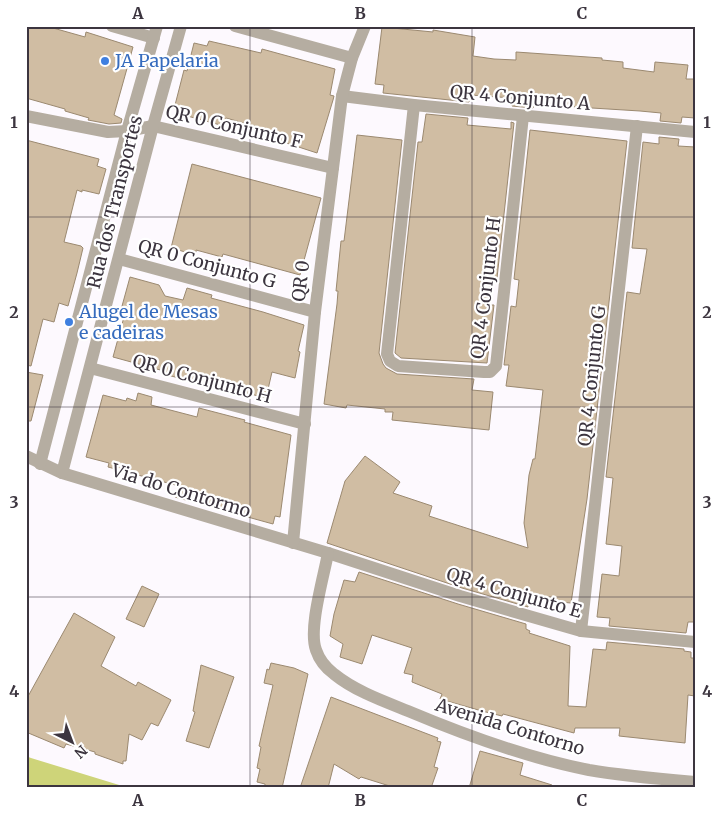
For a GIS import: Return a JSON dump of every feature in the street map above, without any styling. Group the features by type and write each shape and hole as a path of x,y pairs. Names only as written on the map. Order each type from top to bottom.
{"street":[{"path":"112,26 155,32"},
{"name":"Rua dos Transportes","path":"62,473 181,26"},
{"path":"235,26 352,58"},
{"name":"QR 0","path":"293,543 315,312 342,96 352,58 365,26"},
{"name":"Rua dos Transportes","path":"40,464 127,131 155,32"},
{"name":"QR 4 Conjunto A","path":"342,96 414,105 695,132"},
{"name":"QR 4 Conjunto H","path":"414,105 388,354 390,360 398,366 484,372 490,372 496,366 523,116"},
{"name":"QR 0 Conjunto F","path":"26,116 108,132 127,131 153,126 332,168"},
{"name":"QR 4 Conjunto G","path":"581,631 637,126"},
{"name":"QR 0 Conjunto G","path":"119,259 315,312"},
{"name":"QR 0 Conjunto H","path":"90,368 305,424"},
{"name":"Via do Contormo","path":"26,456 62,473 328,552"},
{"name":"QR 4 Conjunto E","path":"328,552 460,596 581,631 695,642"},
{"name":"Avenida Contorno","path":"328,552 313,637 315,649 321,662 333,674 369,695 460,733 515,750 588,770 695,782"}],"green space":[{"path":"26,756 31,758 129,788 26,788"}],"building":[{"path":"26,26 46,26 85,37 86,32 133,47 114,115 122,119 121,123 109,124 88,120 89,118 65,111 65,109 26,98"},
{"path":"382,27 433,32 433,30 475,37 473,56 494,59 516,60 516,52 602,58 602,60 623,62 623,68 654,72 655,62 688,65 686,79 695,79 695,118 682,117 681,123 660,121 661,113 576,107 535,101 533,108 512,106 512,98 470,95 469,102 383,93 384,85 375,84"},
{"path":"209,41 261,53 262,49 335,69 330,95 334,96 317,153 271,138 272,131 226,118 224,126 180,114 181,111 174,109 184,70 187,71 194,43 207,46"},
{"path":"426,114 468,118 467,125 511,129 511,122 514,123 497,278 491,278 488,305 494,305 487,363 401,358 395,353 418,142 422,142"},
{"path":"530,130 627,141 587,499 571,603 528,599 528,607 462,588 327,543 345,481 365,456 400,482 393,493 432,506 429,516 528,548 524,523 529,475 533,459 535,459 543,390 506,386 509,365 504,365 511,306 516,307 519,280 514,279"},
{"path":"357,135 402,140 379,353 383,364 386,368 397,374 474,379 472,390 493,392 489,430 392,420 393,412 385,412 385,409 347,405 346,408 324,404 337,304 338,291 336,291 341,241 344,241"},
{"path":"659,137 679,139 678,146 695,147 695,622 688,622 686,633 609,626 610,618 597,617 602,574 619,576 622,546 606,544 613,478 606,477 627,292 640,294 647,249 632,248 643,142 659,144"},
{"path":"26,140 99,159 97,166 106,169 99,194 77,190 64,242 83,248 77,273 68,306 59,303 54,322 43,319 31,366 26,365"},
{"path":"192,164 321,198 300,275 223,254 222,257 196,250 196,255 171,248"},
{"path":"130,277 159,285 165,296 183,300 187,288 212,295 211,298 304,325 298,351 300,352 295,378 272,372 266,398 216,385 215,388 113,357 124,317 119,317"},
{"path":"26,372 43,375 31,421 26,421"},
{"path":"138,393 152,397 151,405 197,417 199,408 291,435 280,517 275,516 273,524 175,497 179,486 108,467 109,463 86,457 103,395 126,401 127,398 136,401"},
{"path":"359,572 526,624 526,629 530,631 529,633 570,646 568,706 586,707 593,649 606,650 607,642 684,649 684,651 691,652 691,658 695,658 695,696 688,695 685,743 619,736 620,728 575,728 574,733 440,699 442,694 412,682 413,675 404,673 412,648 372,635 362,664 340,657 343,644 330,636 334,614 344,580 355,582"},
{"path":"142,586 159,594 144,627 126,619"},
{"path":"74,613 115,637 101,666 136,686 138,682 171,700 158,726 151,723 142,740 129,734 126,761 123,761 123,764 95,754 95,752 66,744 64,748 26,732 26,700"},
{"path":"271,663 294,668 308,674 282,788 265,788 265,784 257,782 260,769 257,768 261,747 259,746 273,685 264,683 267,669 269,670"},
{"path":"201,665 234,677 209,748 186,741 195,712 193,711"},
{"path":"331,697 438,738 437,741 441,742 434,767 438,768 431,788 396,788 361,777 359,779 334,764 328,788 300,788"},
{"path":"480,751 523,763 520,775 552,785 551,788 469,788"}],"place":[{"name":"JA Papelaria","path":"105,61"},
{"name":"Alugel de Mesas e cadeiras","path":"69,322"}]}
